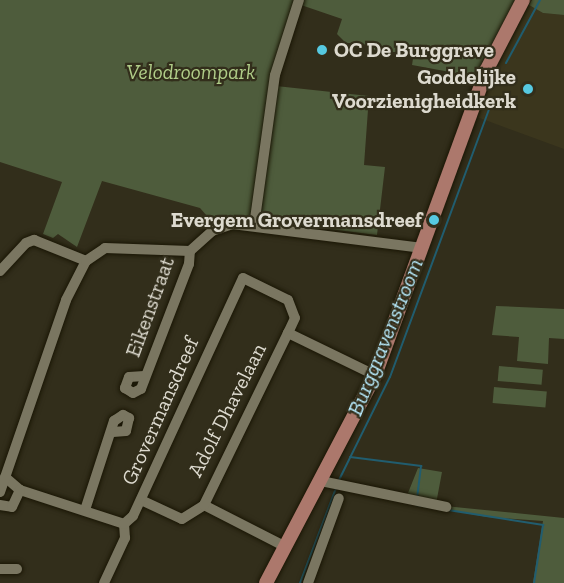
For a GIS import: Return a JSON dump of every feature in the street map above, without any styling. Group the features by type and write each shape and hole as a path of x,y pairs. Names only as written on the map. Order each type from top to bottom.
{"main road":[{"path":"266,583 286,547 332,484 375,375 486,71 523,0"}],"street":[{"path":"254,226 275,75 299,0"},
{"path":"0,492 43,359 66,300 86,261 105,248 190,251 219,228 254,226 422,248"},
{"path":"0,271 26,243 34,240 86,261"},
{"name":"Eikenstraat","path":"144,376 189,264 190,251"},
{"name":"Grovermansdreef","path":"104,583 125,538 124,524 133,516 141,500 240,281 247,279 267,289"},
{"name":"Adolf Dhavelaan","path":"141,500 182,519 204,505 295,318 294,307 267,289"},
{"name":"Adolf Dhavelaan","path":"288,333 375,375"},
{"path":"85,510 113,432"},
{"path":"5,477 20,490 124,524"},
{"path":"332,484 446,507"},
{"path":"0,505 12,507 20,490"},
{"path":"308,583 339,498"},
{"name":"Adolf Dhavelaan","path":"204,505 286,547"},
{"path":"0,569 17,569"}],"shaded area":[{"path":"529,5 543,13 564,15 564,149 477,117 498,63"}],"green space":[{"name":"Velodroompark","path":"0,0 518,0 477,77 412,65 414,52 379,52 362,43 346,43 337,34 342,19 301,5 276,86 369,96 364,165 385,167 377,235 242,218 214,224 200,208 102,181 77,247 58,234 53,238 43,234 62,182 0,162"},
{"path":"532,0 564,0 564,15 543,13 529,5"},
{"path":"496,306 564,309 564,339 549,338 548,364 517,361 519,337 492,335"},
{"path":"499,366 543,370 542,385 498,381"},
{"path":"494,387 547,392 545,408 493,403"},
{"path":"418,468 442,472 436,504 406,498"},
{"path":"405,502 564,518 564,583 533,583 543,521 487,517"}],"waterway":[{"name":"Burggravenstroom","path":"506,63 540,0"},
{"name":"Burggravenstroom","path":"338,482 390,377 492,101"},
{"path":"350,457 421,466 417,497"},
{"name":"Burggravenstroom","path":"300,583 336,488"},
{"path":"416,505 543,525 534,583"}],"place":[{"name":"OC De Burggrave","path":"322,50"},
{"name":"Goddelijke Voorzienigheidkerk","path":"528,89"},
{"name":"Evergem Grovermansdreef","path":"434,220"}]}
